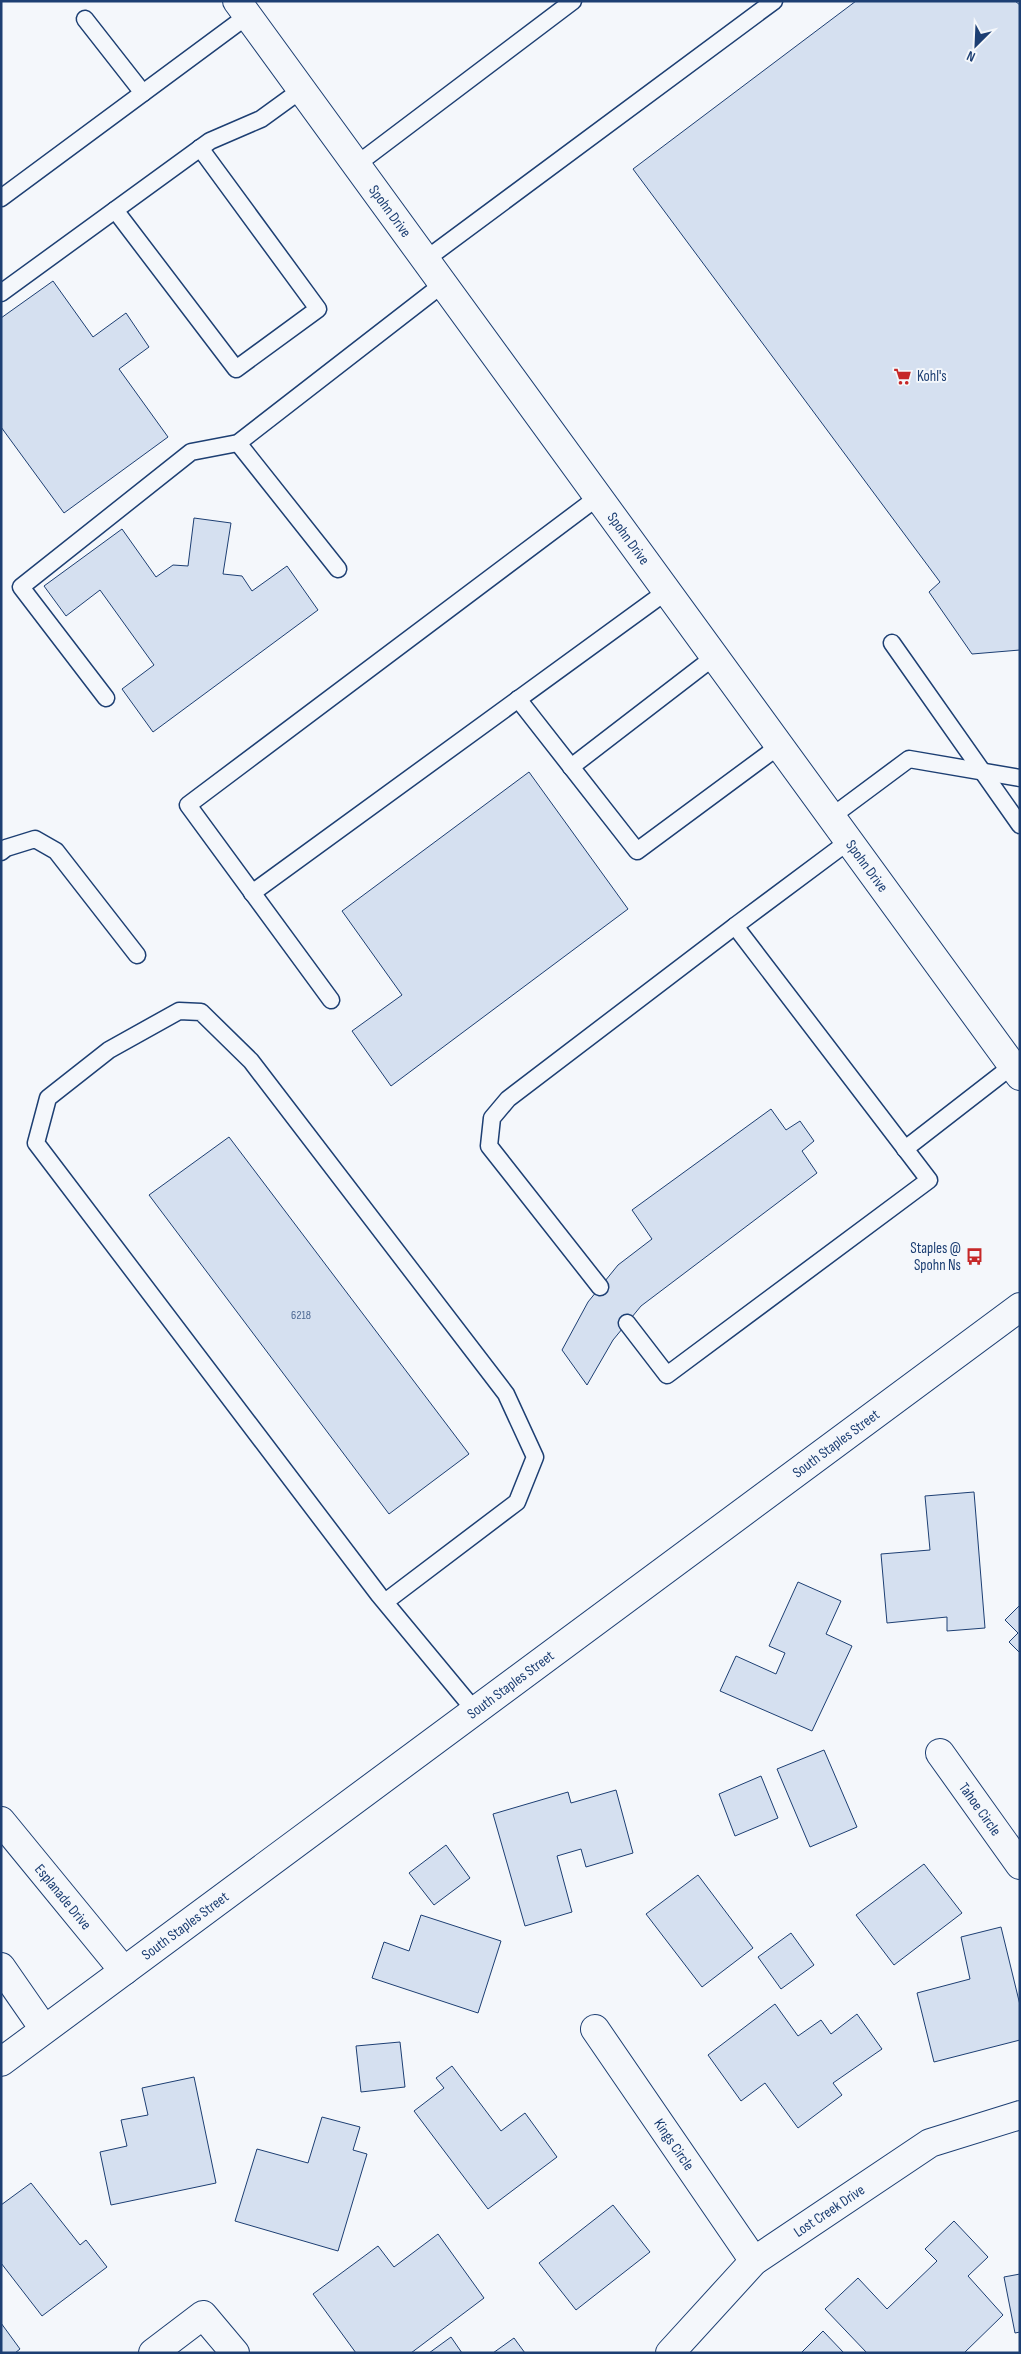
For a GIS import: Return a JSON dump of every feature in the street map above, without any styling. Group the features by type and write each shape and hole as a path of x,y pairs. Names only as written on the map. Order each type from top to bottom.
{"street":[{"name":"Spohn Drive","path":"242,8 1016,1071"},
{"name":"South Staples Street","path":"1,2062 476,1712 1020,1307"},
{"name":"Tahoe Circle","path":"940,1753 1020,1865"},
{"name":"Esplanade Drive","path":"1,1820 124,1971"},
{"path":"1,1967 44,2029"},
{"name":"Kings Circle","path":"595,2029 754,2261"},
{"name":"Lost Creek Drive","path":"670,2353 754,2261 930,2143 1020,2115"},
{"path":"153,2353 203,2315 235,2353"}],"lane":[{"path":"356,165 552,8 573,1"},
{"path":"425,260 774,1"},
{"path":"1,198 144,93 242,8"},
{"path":"85,19 144,93"},
{"path":"1,293 210,141 262,119 302,90"},
{"path":"115,210 236,369 318,309 200,148"},
{"path":"106,698 21,587 191,452 238,443 443,284"},
{"path":"238,443 338,569"},
{"path":"331,1000 188,805 598,497"},
{"path":"252,893 667,591"},
{"path":"892,643 1020,825"},
{"path":"571,767 714,657"},
{"path":"518,698 637,850 779,746"},
{"path":"832,817 908,759 1020,778"},
{"path":"1,852 6,848 35,839 56,851 137,955"},
{"path":"600,1287 490,1146 492,1118 508,1098 849,841"},
{"path":"627,1323 667,1375 930,1180 735,926"},
{"path":"385,1602 517,1502 535,1456 506,1394 251,1061 201,1012 179,1011 109,1050 48,1098 36,1143 385,1602 476,1712"},
{"path":"905,1149 1016,1071"}],"building":[{"name":"Kohl's","path":"856,1 1015,1 1020,5 1020,650 972,654 929,592 940,582 633,169"},
{"path":"53,281 93,337 126,313 149,347 119,369 168,437 64,513 1,427 1,318"},
{"path":"194,518 231,523 223,574 242,576 252,591 287,566 318,610 153,732 122,689 154,665 100,590 66,616 44,586 122,529 156,577 173,565 188,566"},
{"path":"529,772 628,909 391,1086 352,1031 402,995 342,911"},
{"path":"771,1109 786,1130 800,1121 814,1141 802,1151 817,1173 641,1306 613,1340 587,1385 562,1350 588,1302 618,1265 652,1239 632,1210"},
{"path":"229,1137 469,1454 389,1514 149,1195"},
{"path":"974,1492 985,1628 947,1631 947,1617 887,1623 881,1554 930,1550 925,1496"},
{"path":"798,1582 841,1601 826,1634 852,1646 812,1731 720,1691 736,1656 776,1674 785,1653 769,1646"},
{"path":"1020,1605 1020,1653 1009,1642 1018,1633 1005,1620"},
{"path":"824,1750 857,1827 810,1847 777,1769"},
{"path":"761,1776 778,1818 735,1836 719,1794"},
{"path":"616,1790 633,1853 586,1867 581,1849 557,1856 572,1912 525,1926 493,1814 568,1792 571,1803"},
{"path":"446,1845 470,1878 434,1905 409,1873"},
{"path":"924,1864 962,1913 894,1965 856,1915"},
{"path":"698,1875 753,1948 702,1987 646,1914"},
{"path":"421,1915 501,1941 478,2013 372,1978 384,1942 409,1951"},
{"path":"1001,1927 1020,2005 1020,2040 934,2062 917,1993 970,1979 961,1937"},
{"path":"791,1933 814,1965 781,1989 758,1957"},
{"path":"775,2004 798,2036 821,2020 831,2034 857,2014 882,2049 833,2083 842,2095 798,2128 765,2083 741,2101 708,2055"},
{"path":"400,2042 405,2087 361,2092 356,2046"},
{"path":"452,2066 501,2131 525,2113 557,2157 488,2209 414,2111 444,2088 436,2078"},
{"path":"194,2077 216,2183 111,2205 100,2152 127,2146 121,2120 148,2115 142,2088"},
{"path":"322,2117 360,2127 353,2150 367,2154 338,2251 235,2221 257,2149 308,2163"},
{"path":"31,2183 80,2245 86,2240 107,2267 42,2316 1,2263 1,2205"},
{"path":"613,2205 650,2252 576,2310 539,2263"},
{"path":"954,2221 988,2257 968,2276 1003,2315 964,2353 867,2353 825,2309 858,2278 887,2309 937,2261 925,2249"},
{"path":"438,2234 484,2298 411,2353 356,2353 313,2294 378,2246 394,2267"},
{"path":"1020,2274 1020,2332 1015,2333 1004,2277"},
{"path":"1,2323 20,2349 15,2353 1,2353"},
{"path":"823,2331 844,2353 801,2353"},
{"path":"451,2337 462,2353 429,2353"},
{"path":"514,2338 525,2353 493,2353"}],"place":[{"name":"Kohl's","path":"903,376"},
{"name":"Staples @ Spohn Ns","path":"975,1257"}]}
